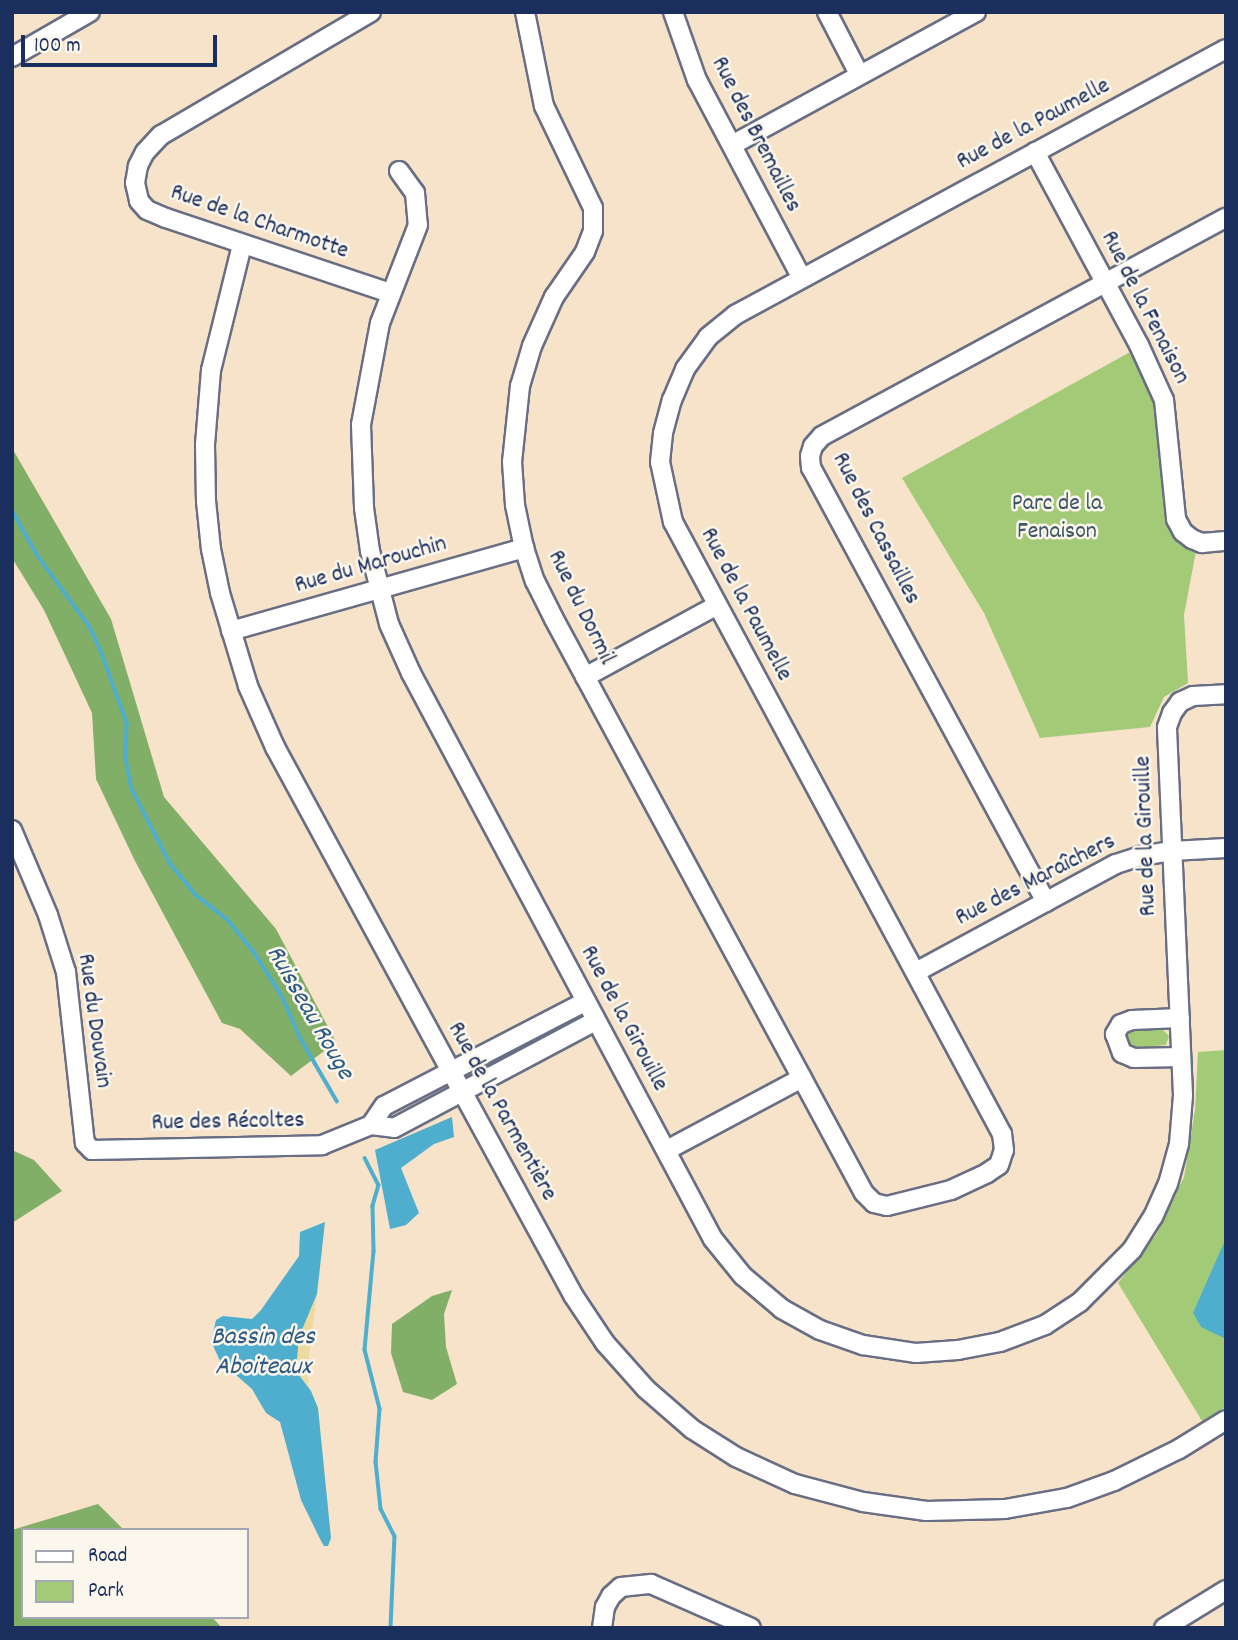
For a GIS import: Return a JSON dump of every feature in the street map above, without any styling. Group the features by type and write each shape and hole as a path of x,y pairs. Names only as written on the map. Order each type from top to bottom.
{"street":[{"path":"12,57 90,12"},
{"name":"Rue de la Charmotte","path":"371,12 161,135 145,152 138,166 135,183 139,201 147,210 242,245 390,293"},
{"name":"Rue du Dormil","path":"525,12 544,106 583,181 593,208 593,231 585,252 555,297 532,346 520,386 512,462 515,505 524,548 535,581 585,677 802,1079"},
{"name":"Rue des Bremailles","path":"673,12 696,80 802,278"},
{"path":"827,12 859,74"},
{"path":"732,145 976,12"},
{"name":"Rue de la Paumelle","path":"802,1079 864,1193 874,1203 887,1206 912,1202 951,1190 999,1165 1004,1150 1002,1134 673,522 660,462 663,433 685,369 708,337 735,315 1226,49"},
{"name":"Rue de la Fenaison","path":"1035,152 1164,400 1176,519 1183,532 1192,539 1202,543 1226,541"},
{"name":"Rue de la Girouille","path":"399,171 415,193 418,225 390,293 373,349 361,425 364,509 379,590 389,624 411,673 713,1239 743,1276 782,1309 820,1330 863,1345 916,1353 1000,1342 1045,1325 1080,1302 1124,1259 1147,1225 1168,1184 1180,1144 1183,1095 1167,727 1180,702 1193,696 1226,694"},
{"name":"Rue des Cassailles","path":"1046,902 811,468 810,456 813,446 822,436 1226,218"},
{"name":"Rue de la Parmentière","path":"242,245 211,370 205,445 211,549 248,686 275,747 463,1093 573,1295 605,1343 646,1390 692,1429 736,1457 795,1484 863,1503 926,1511 1005,1509 1067,1498 1114,1481 1179,1449 1226,1420"},
{"name":"Rue du Marouchin","path":"231,631 524,548"},
{"path":"585,677 716,606"},
{"name":"Rue du Douvain","path":"12,830 48,915 66,972 85,1143"},
{"name":"Rue des Maraîchers","path":"916,972 1116,864 1140,856 1172,851 1226,848"},
{"name":"Rue des Récoltes","path":"371,1125 384,1106 585,1002"},
{"path":"1180,1018 1132,1020 1121,1024 1115,1034 1116,1044 1122,1053 1134,1058 1181,1057"},
{"name":"Rue des Récoltes","path":"85,1143 92,1150 322,1145 371,1125 394,1128 595,1021"},
{"path":"667,1150 802,1079"},
{"path":"601,1628 605,1607 611,1596 621,1587 651,1584 751,1628"},
{"path":"1164,1628 1226,1590"}],"green space":[{"name":"Parc de la Fenaison","path":"1132,351 1153,388 1185,542 1196,551 1184,615 1188,683 1164,697 1150,727 1040,738 984,613 902,478"},
{"path":"12,448 111,619 164,797 276,929 336,1042 291,1076 240,1029 222,1023 135,861 96,779 92,713 44,610 12,558"},
{"path":"573,1020 575,1024 500,1065 472,1073 473,1069 546,1030"},
{"path":"1161,1028 1169,1036 1166,1045 1134,1048 1126,1042 1130,1030"},
{"path":"1226,1050 1226,1407 1202,1421 1118,1283 1156,1235 1184,1177 1195,1110 1198,1052"},
{"path":"12,1150 34,1160 62,1191 12,1223"},
{"path":"452,1290 444,1314 446,1347 457,1384 432,1400 403,1392 391,1353 392,1324 432,1296"},
{"path":"98,1504 122,1528 21,1528 21,1619 214,1619 222,1628 12,1628 12,1530"}],"sand":[{"path":"317,1294 307,1371 309,1387 296,1371 299,1337"}],"water":[{"path":"452,1117 454,1137 434,1144 401,1168 419,1213 406,1225 390,1229 375,1150"},
{"name":"Bassin des Aboiteaux","path":"325,1222 317,1294 299,1337 296,1371 311,1391 318,1408 331,1538 328,1546 324,1546 301,1500 280,1422 266,1413 252,1389 220,1361 211,1341 216,1320 223,1316 252,1319 261,1310 299,1256 300,1232"},
{"path":"1226,1238 1226,1339 1201,1327 1193,1313"}],"waterway":[{"name":"Ruisseau Rouge","path":"12,510 38,556 90,627 101,651 127,723 126,759 132,789 170,863 196,895 228,920 254,952 282,996 301,1039 337,1101"},
{"name":"Ruisseau Rouge","path":"365,1158 379,1185 373,1206 374,1251 365,1350 380,1409 376,1462 381,1509 395,1536 391,1628"}]}
